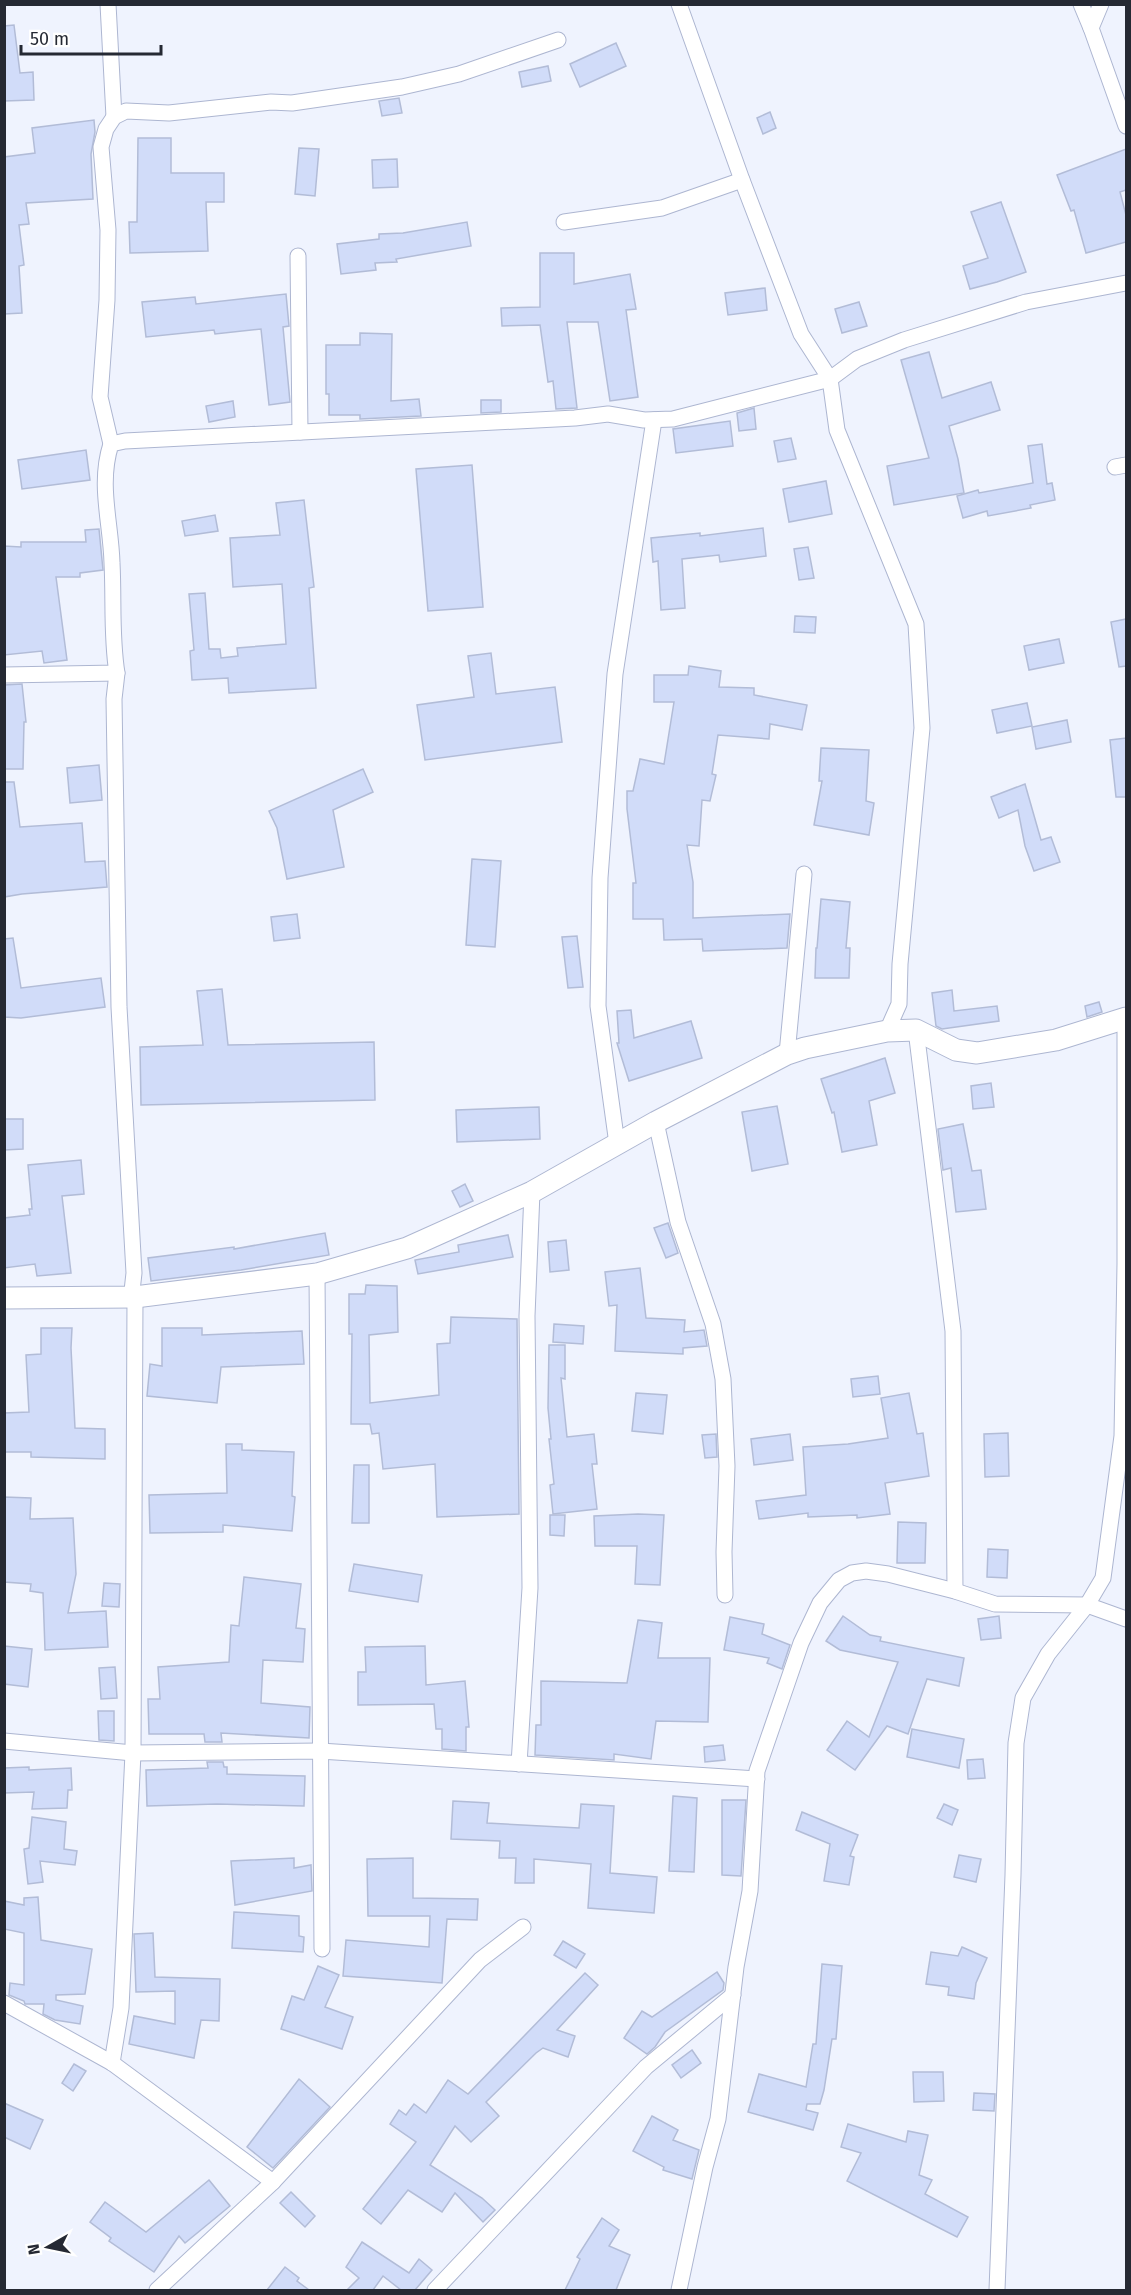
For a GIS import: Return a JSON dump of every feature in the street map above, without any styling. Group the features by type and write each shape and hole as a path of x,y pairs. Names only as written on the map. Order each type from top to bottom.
{"street":[{"path":"108,4 114,117"},
{"path":"679,4 742,180 801,334 830,379 837,430 916,624 922,728 900,964 899,1004 887,1031"},
{"path":"1082,4 1126,126"},
{"path":"1091,28 1101,4"},
{"path":"112,2063 121,2008 133,1753 135,1297 132,1291 134,1273 119,1007 114,699 117,673 114,651 112,560 104,495 106,458 111,444 100,397 107,300 108,230 101,147 106,129 114,117 126,111 169,113 260,103 292,103 402,87 459,74 558,40"},
{"path":"564,222 662,208 742,180"},
{"path":"298,256 300,432"},
{"path":"111,444 125,441 575,418 608,414 644,420 673,419 830,379 857,359 904,340 1026,302 1126,283"},
{"path":"617,1144 598,1006 600,878 615,674 654,420"},
{"path":"4,675 117,673"},
{"path":"787,1054 804,874"},
{"path":"4,1298 135,1297 317,1274 407,1248 532,1192 656,1122 787,1054 805,1048 887,1031 916,1030 956,1050 977,1053 1056,1040 1126,1018 1122,1436 1103,1578 1087,1605 1048,1654 1023,1698 1016,1743 1013,1875 996,2290"},
{"path":"916,1030 953,1330 955,1591"},
{"path":"656,1122 678,1222 713,1324 723,1379 728,1466 724,1552 725,1595"},
{"path":"519,1764 530,1588 527,1316 532,1192"},
{"path":"317,1274 322,1949"},
{"path":"679,2290 718,2119 733,1995 750,1892 757,1771 801,1643 820,1602 839,1581 852,1573 866,1571 888,1574 955,1591 995,1604 1087,1605 1126,1619"},
{"path":"4,1741 133,1753 320,1751 757,1779"},
{"path":"157,2290 273,2182 480,1960 524,1927"},
{"path":"435,2290 646,2067 733,1995"},
{"path":"4,2003 112,2063 273,2182"}],"building":[{"path":"14,25 20,73 33,72 34,100 4,101 4,26"},
{"path":"616,43 626,66 580,87 570,64"},
{"path":"548,66 551,81 522,87 519,72"},
{"path":"399,98 402,113 382,116 379,101"},
{"path":"770,112 776,128 763,134 757,118"},
{"path":"94,120 95,132 91,154 93,199 26,203 29,224 19,225 24,265 19,266 22,313 4,314 4,157 35,153 32,128"},
{"path":"138,138 171,138 171,173 224,173 224,202 206,202 208,251 130,253 129,222 137,222"},
{"path":"299,148 319,149 315,196 295,194"},
{"path":"1126,149 1126,190 1120,192 1126,215 1126,242 1086,253 1074,210 1071,211 1057,175"},
{"path":"397,159 398,187 373,188 372,160"},
{"path":"1001,202 1026,272 970,289 963,266 988,258 971,212"},
{"path":"467,222 471,246 396,259 397,262 375,263 376,270 341,274 337,244 379,239 379,234 403,233"},
{"path":"540,253 574,253 574,284 630,274 636,309 626,310 638,397 610,401 598,322 567,322 577,408 556,409 553,381 548,382 540,325 502,326 501,308 540,307"},
{"path":"765,288 767,310 728,315 725,293"},
{"path":"286,294 289,326 283,327 290,402 269,405 261,329 215,334 214,330 146,337 142,302 195,297 196,304"},
{"path":"859,302 867,326 842,333 835,309"},
{"path":"360,333 392,334 391,401 419,399 421,416 360,419 360,415 329,415 329,394 326,394 326,345 360,345"},
{"path":"929,352 942,398 991,382 1000,410 949,426 964,493 894,505 887,466 929,458 901,360"},
{"path":"481,400 501,400 501,412 481,413"},
{"path":"233,401 235,417 209,422 206,406"},
{"path":"754,408 756,429 739,431 737,413"},
{"path":"730,421 733,446 676,453 673,429"},
{"path":"791,438 796,459 778,462 774,441"},
{"path":"1042,444 1047,484 1052,483 1055,500 1030,505 1031,508 988,516 987,511 963,518 957,496 978,490 979,493 1033,483 1028,446"},
{"path":"86,450 90,480 22,489 18,460"},
{"path":"472,465 483,607 428,611 416,469"},
{"path":"826,481 832,514 789,522 783,489"},
{"path":"304,500 314,587 309,588 316,688 229,693 228,678 192,680 190,651 194,650 189,594 205,593 209,649 220,649 221,658 238,656 237,648 286,644 282,584 233,587 230,538 280,535 276,503"},
{"path":"215,515 218,531 185,536 182,521"},
{"path":"763,528 766,556 720,562 719,555 682,559 685,608 661,610 658,561 653,562 651,538 700,533 700,536"},
{"path":"99,529 103,570 80,573 80,577 56,577 67,660 44,663 42,651 4,655 4,546 21,547 21,542 86,542 85,530"},
{"path":"808,547 814,578 799,580 794,549"},
{"path":"795,616 816,617 815,633 794,632"},
{"path":"1126,619 1126,666 1119,667 1111,622"},
{"path":"1059,639 1064,663 1029,670 1024,646"},
{"path":"491,653 496,694 555,687 562,742 425,760 417,705 474,697 468,656"},
{"path":"689,666 721,671 719,687 754,688 754,695 807,705 802,730 770,724 769,739 718,735 712,774 716,775 710,801 702,800 699,846 687,845 693,882 693,918 790,914 787,948 703,951 702,939 664,940 663,919 633,919 633,883 636,883 627,791 633,791 640,759 664,764 674,702 654,702 654,675 688,675"},
{"path":"22,684 26,722 24,722 23,769 4,769 4,685"},
{"path":"1027,703 1032,726 997,733 992,710"},
{"path":"1067,720 1071,742 1036,749 1032,727"},
{"path":"1126,738 1126,797 1116,797 1110,740"},
{"path":"821,748 869,750 866,801 874,803 869,835 814,825 822,781 819,781"},
{"path":"99,765 102,800 70,803 67,768"},
{"path":"363,769 373,792 333,810 344,867 287,879 277,828 269,811"},
{"path":"4,782 14,782 20,827 82,823 85,862 105,861 107,887 4,897"},
{"path":"1025,784 1041,840 1051,837 1060,862 1034,871 1025,846 1018,810 999,818 991,797"},
{"path":"472,859 501,861 495,947 466,945"},
{"path":"821,899 850,902 846,948 850,948 849,978 815,978"},
{"path":"297,914 300,938 274,941 271,917"},
{"path":"577,936 583,987 568,988 562,937"},
{"path":"13,938 21,988 101,978 105,1007 21,1018 4,1017 4,939"},
{"path":"222,989 228,1045 374,1042 375,1100 141,1105 140,1047 203,1045 197,991"},
{"path":"952,990 954,1011 997,1006 999,1021 942,1029 936,1026 932,993"},
{"path":"1099,1002 1102,1012 1087,1017 1085,1006"},
{"path":"631,1010 634,1038 691,1021 702,1058 629,1081 617,1043 619,1043 617,1011"},
{"path":"885,1058 895,1093 869,1101 877,1145 842,1152 834,1112 832,1113 821,1079"},
{"path":"991,1083 994,1107 973,1109 971,1086"},
{"path":"777,1106 788,1164 752,1171 742,1112"},
{"path":"539,1107 540,1139 457,1142 456,1110"},
{"path":"4,1119 23,1119 23,1149 4,1150"},
{"path":"963,1124 972,1171 981,1170 986,1209 956,1212 951,1168 943,1170 938,1129"},
{"path":"81,1160 84,1194 62,1196 71,1273 37,1276 35,1264 4,1268 4,1218 30,1215 29,1209 32,1209 28,1165"},
{"path":"465,1184 473,1201 460,1207 452,1191"},
{"path":"668,1223 678,1253 666,1258 654,1228"},
{"path":"325,1233 329,1255 241,1270 151,1281 148,1258 234,1247 234,1249"},
{"path":"508,1235 513,1257 418,1274 415,1260 459,1252 458,1245"},
{"path":"566,1240 569,1270 550,1272 548,1242"},
{"path":"640,1268 646,1318 685,1320 684,1332 704,1330 707,1346 683,1348 683,1354 615,1351 617,1305 609,1306 605,1272"},
{"path":"366,1285 397,1286 398,1332 369,1335 370,1403 439,1395 437,1344 450,1343 451,1317 517,1319 519,1514 437,1517 435,1464 383,1469 379,1433 372,1434 370,1424 351,1424 352,1334 349,1334 349,1294 365,1294"},
{"path":"554,1324 584,1326 583,1344 553,1342"},
{"path":"41,1328 72,1328 75,1428 105,1429 105,1459 31,1457 31,1452 4,1452 4,1413 29,1412 26,1355 41,1354"},
{"path":"162,1328 202,1328 202,1335 302,1331 304,1364 221,1367 217,1403 147,1396 150,1364 162,1366"},
{"path":"549,1345 565,1345 565,1379 561,1378 567,1437 594,1434 597,1464 592,1464 597,1509 553,1514 550,1485 554,1484 548,1408"},
{"path":"878,1376 880,1394 853,1397 851,1379"},
{"path":"636,1393 667,1395 663,1434 632,1431"},
{"path":"909,1393 917,1434 923,1433 929,1476 885,1483 890,1514 857,1518 857,1515 808,1517 808,1513 759,1519 756,1501 806,1495 803,1447 888,1438 881,1398"},
{"path":"1008,1433 1009,1476 985,1477 984,1434"},
{"path":"716,1434 717,1457 705,1458 702,1435"},
{"path":"790,1434 793,1460 754,1465 751,1439"},
{"path":"226,1444 242,1444 242,1450 294,1452 292,1496 295,1497 292,1531 223,1525 223,1532 150,1533 149,1495 227,1493"},
{"path":"354,1465 369,1465 369,1523 352,1523"},
{"path":"4,1497 31,1498 30,1519 73,1518 76,1574 68,1613 106,1611 108,1647 45,1650 43,1593 30,1591 31,1584 4,1582"},
{"path":"550,1515 565,1515 564,1536 550,1535"},
{"path":"664,1515 660,1585 635,1584 637,1546 595,1546 594,1516"},
{"path":"898,1522 926,1523 925,1563 897,1563"},
{"path":"988,1549 1008,1550 1007,1578 987,1577"},
{"path":"354,1564 422,1575 418,1602 349,1591"},
{"path":"244,1577 301,1584 296,1628 305,1629 303,1662 263,1660 261,1703 310,1707 309,1738 221,1733 222,1742 205,1742 204,1734 149,1734 148,1699 160,1699 158,1667 229,1662 231,1625 239,1626"},
{"path":"104,1583 120,1584 119,1607 102,1606"},
{"path":"843,1616 870,1635 881,1637 880,1641 964,1658 959,1686 927,1679 908,1734 887,1726 855,1770 827,1750 847,1721 869,1737 898,1662 840,1650 826,1641"},
{"path":"999,1616 1001,1638 981,1640 978,1619"},
{"path":"730,1617 764,1624 762,1634 790,1645 782,1669 767,1663 769,1658 724,1650"},
{"path":"638,1620 662,1623 658,1658 710,1658 708,1722 656,1721 651,1759 614,1754 614,1760 535,1755 536,1725 541,1725 541,1681 627,1683"},
{"path":"4,1646 32,1649 28,1687 4,1684"},
{"path":"425,1646 426,1685 465,1681 469,1727 466,1727 466,1751 442,1749 442,1729 436,1729 434,1704 358,1705 358,1672 366,1672 365,1647"},
{"path":"115,1667 117,1698 101,1699 99,1668"},
{"path":"98,1711 114,1711 114,1741 99,1740"},
{"path":"912,1729 964,1739 959,1768 907,1757"},
{"path":"723,1745 725,1760 705,1762 704,1747"},
{"path":"983,1759 985,1778 968,1779 967,1760"},
{"path":"207,1762 223,1762 224,1767 227,1767 227,1774 305,1776 304,1806 217,1804 147,1806 146,1770 208,1768"},
{"path":"29,1767 29,1770 71,1768 72,1790 68,1790 67,1808 32,1809 34,1792 4,1793 4,1768"},
{"path":"673,1796 697,1798 694,1872 669,1871"},
{"path":"722,1800 746,1800 741,1876 722,1875"},
{"path":"453,1801 489,1803 487,1823 579,1828 581,1804 614,1806 610,1873 657,1877 654,1913 588,1908 591,1864 534,1859 534,1883 515,1883 516,1858 499,1858 500,1841 451,1839"},
{"path":"944,1804 958,1810 952,1825 937,1818"},
{"path":"802,1812 858,1835 850,1856 854,1857 849,1885 824,1881 830,1844 796,1830"},
{"path":"32,1817 66,1822 64,1849 77,1851 75,1865 40,1861 43,1882 28,1884 24,1849 29,1848"},
{"path":"959,1855 981,1859 976,1882 954,1877"},
{"path":"294,1858 294,1868 311,1865 312,1891 235,1905 231,1861"},
{"path":"413,1858 413,1898 478,1899 477,1920 447,1919 442,1983 343,1976 346,1940 429,1947 430,1916 368,1916 367,1859"},
{"path":"38,1897 41,1940 92,1949 85,1994 56,1995 56,2000 83,2006 80,2024 55,2020 43,2014 44,2004 25,2004 24,2001 9,1995 10,1983 24,1985 24,1933 4,1929 4,1901 24,1905 24,1898"},
{"path":"234,1912 299,1916 299,1936 304,1937 303,1952 232,1948"},
{"path":"153,1933 155,1977 220,1979 219,2021 201,2020 194,2058 129,2044 134,2016 175,2024 175,1991 136,1992 134,1934"},
{"path":"563,1941 585,1954 576,1968 554,1955"},
{"path":"962,1947 987,1958 976,1983 974,1999 948,1995 949,1987 926,1984 931,1952 958,1956"},
{"path":"822,1964 842,1966 836,2039 832,2039 824,2090 820,2104 807,2104 806,2110 818,2113 813,2130 748,2112 759,2074 806,2087 813,2044 816,2044"},
{"path":"318,1966 339,1975 325,2007 353,2017 342,2049 281,2029 292,1996 304,2000"},
{"path":"717,1972 724,1983 723,1990 665,2032 647,2054 624,2038 642,2011 652,2017"},
{"path":"585,1973 598,1985 557,2030 575,2036 568,2057 543,2048 536,2053 486,2102 499,2116 471,2142 455,2126 430,2165 482,2198 495,2210 483,2222 455,2193 442,2212 408,2190 381,2224 363,2209 416,2142 390,2124 399,2110 406,2115 414,2104 426,2113 448,2080 468,2094"},
{"path":"692,2050 701,2063 681,2078 672,2065"},
{"path":"74,2064 86,2071 73,2091 62,2083"},
{"path":"913,2072 943,2072 944,2101 914,2102"},
{"path":"299,2079 330,2107 273,2168 247,2147"},
{"path":"974,2093 995,2094 994,2111 973,2110"},
{"path":"4,2103 43,2120 30,2149 4,2137"},
{"path":"652,2116 678,2130 673,2140 699,2150 692,2179 663,2170 664,2167 633,2151"},
{"path":"848,2124 906,2142 908,2131 928,2135 919,2175 932,2180 925,2194 968,2217 957,2237 847,2181 861,2153 841,2147"},
{"path":"209,2180 230,2206 185,2243 179,2236 154,2272 109,2241 111,2238 90,2222 105,2202 146,2232"},
{"path":"291,2192 315,2216 305,2227 280,2203"},
{"path":"602,2218 619,2230 609,2246 630,2255 616,2290 565,2290 580,2259 577,2257"},
{"path":"362,2242 409,2273 419,2259 432,2270 415,2290 401,2290 383,2276 373,2290 347,2290 359,2278 346,2267"},
{"path":"285,2267 299,2278 297,2281 309,2290 267,2290"}]}
